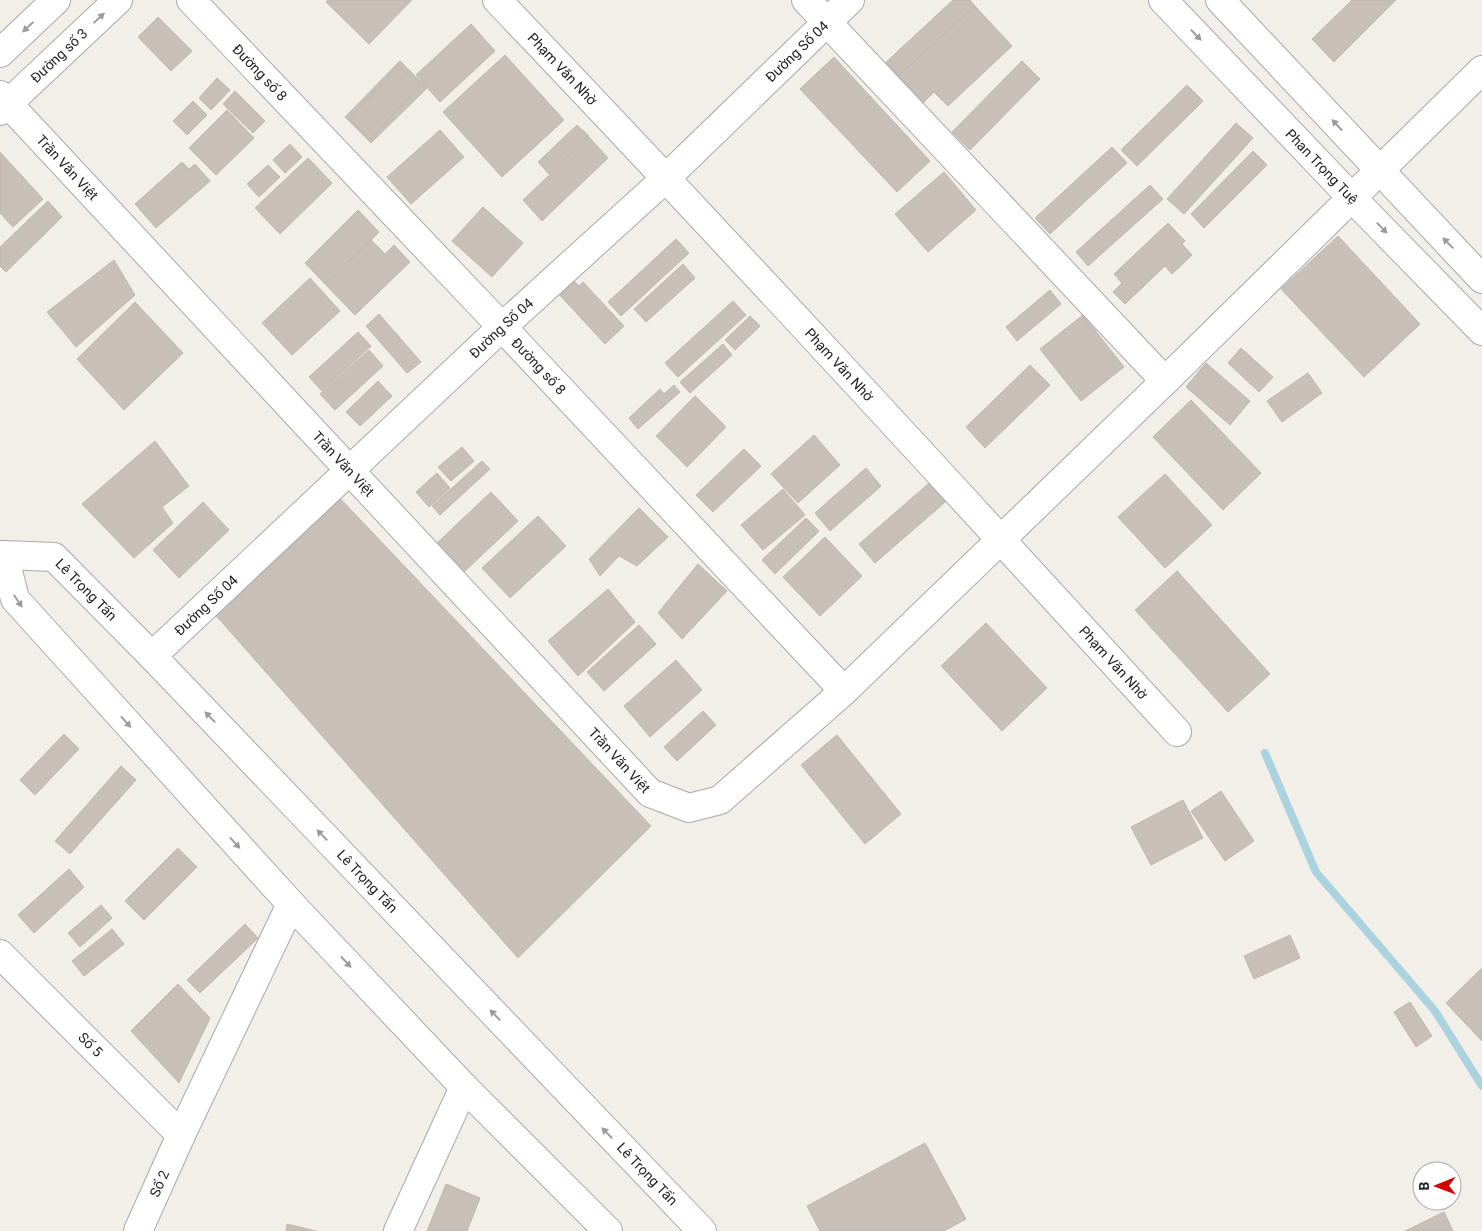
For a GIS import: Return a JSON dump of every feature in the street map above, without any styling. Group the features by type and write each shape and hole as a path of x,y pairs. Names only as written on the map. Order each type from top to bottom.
{"street":[{"path":"0,53 56,0"},
{"name":"Đường số 3","path":"3,103 118,0"},
{"name":"Đường số 8","path":"191,0 844,691"},
{"name":"Phạm Văn Nhờ","path":"497,0 666,178 1177,732"},
{"path":"806,0 1165,381"},
{"name":"Đường Số 04","path":"152,656 502,327 666,178 850,0"},
{"name":"Phan Trọng Tuệ","path":"1163,0 1482,331"},
{"path":"1220,0 1482,279"},
{"path":"844,691 1165,381 1482,70"},
{"name":"Trần Văn Việt","path":"3,103 650,794 689,808 720,800 844,691"},
{"name":"Lê Trọng Tấn","path":"608,1231 464,1087 291,904 15,599 2,553 54,557 152,656 702,1231"},
{"name":"Số 2","path":"138,1231 181,1135 291,904"},
{"name":"Số 5","path":"0,954 181,1135"},
{"path":"398,1231 464,1087"}],"building":[{"path":"328,0 412,0 369,44 326,2"},
{"path":"953,0 970,0 975,6 895,79 883,65"},
{"path":"1352,0 1396,0 1334,62 1312,39"},
{"path":"975,6 1012,46 948,106 934,92 920,106 895,79"},
{"path":"158,17 192,51 171,71 138,37"},
{"path":"471,24 495,51 440,102 416,75"},
{"path":"505,55 564,120 502,177 443,112"},
{"path":"834,57 930,161 897,192 800,89"},
{"path":"400,61 427,88 371,143 345,117"},
{"path":"1022,61 1040,79 970,150 952,132"},
{"path":"398,65 420,85 371,139 349,119"},
{"path":"217,78 230,90 211,110 199,98"},
{"path":"1187,85 1203,101 1137,166 1121,150"},
{"path":"235,91 265,121 253,133 223,104"},
{"path":"193,101 207,115 187,135 173,121"},
{"path":"227,110 254,138 216,175 189,148"},
{"path":"1236,123 1253,138 1184,214 1167,199"},
{"path":"577,125 589,136 549,174 538,162"},
{"path":"440,130 464,157 411,204 387,177"},
{"path":"589,137 608,158 542,221 523,200"},
{"path":"290,144 302,157 285,173 273,160"},
{"path":"1112,147 1127,163 1050,234 1035,218"},
{"path":"1253,151 1267,165 1204,228 1191,214"},
{"path":"0,152 43,199 13,227 0,213"},
{"path":"308,158 332,183 280,234 255,208"},
{"path":"182,162 189,169 195,164 210,181 156,228 135,204"},
{"path":"268,165 280,177 259,197 247,184"},
{"path":"944,172 976,210 928,252 895,214"},
{"path":"1150,185 1163,199 1088,266 1076,252"},
{"path":"48,201 62,217 6,272 0,266 0,247"},
{"path":"483,207 523,243 492,277 452,241"},
{"path":"358,210 379,232 325,284 305,263"},
{"path":"1168,223 1185,241 1182,244 1192,255 1172,274 1165,266 1125,304 1113,292 1122,283 1114,274"},
{"path":"1338,236 1420,324 1364,377 1281,289"},
{"path":"676,239 689,253 621,316 608,302"},
{"path":"371,240 385,254 394,245 410,262 355,315 325,284"},
{"path":"114,260 135,295 76,347 47,312"},
{"path":"683,264 695,278 646,322 634,309"},
{"path":"570,277 579,286 583,282 624,326 605,344 556,291"},
{"path":"310,278 340,311 292,355 262,323"},
{"path":"1050,290 1061,304 1017,341 1006,327"},
{"path":"733,301 746,315 678,377 665,363"},
{"path":"135,302 183,353 124,410 77,359"},
{"path":"379,314 421,362 407,373 366,326"},
{"path":"1083,315 1124,367 1081,401 1040,349"},
{"path":"750,316 760,326 735,350 725,340"},
{"path":"358,332 371,346 322,391 309,377"},
{"path":"723,344 732,355 690,393 680,382"},
{"path":"1241,348 1273,377 1259,392 1228,363"},
{"path":"369,350 383,366 335,410 320,394"},
{"path":"1206,363 1250,401 1230,425 1186,387"},
{"path":"1030,365 1050,385 985,448 966,427"},
{"path":"1308,373 1322,393 1282,422 1267,401"},
{"path":"378,381 392,396 360,426 346,412"},
{"path":"674,385 680,392 638,429 629,418 660,389 664,394"},
{"path":"695,396 726,427 687,467 656,436"},
{"path":"1191,400 1261,473 1223,510 1153,437"},
{"path":"814,435 840,465 798,503 771,474"},
{"path":"155,441 189,486 162,507 173,523 134,558 82,504"},
{"path":"462,447 474,461 451,481 438,467"},
{"path":"744,449 761,466 713,512 696,495"},
{"path":"482,461 490,469 440,515 432,506"},
{"path":"866,468 881,486 830,531 815,513"},
{"path":"437,473 450,488 429,507 416,492"},
{"path":"1165,474 1212,525 1165,568 1118,517"},
{"path":"935,478 951,497 875,563 859,544"},
{"path":"783,489 805,515 763,550 741,525"},
{"path":"334,492 651,826 518,958 212,611"},
{"path":"491,492 518,521 463,573 436,544"},
{"path":"203,502 229,530 179,578 153,550"},
{"path":"639,508 668,537 637,566 619,556 600,576 589,559"},
{"path":"538,516 566,546 510,598 482,568"},
{"path":"806,518 819,531 775,574 762,560"},
{"path":"825,537 862,576 820,616 783,577"},
{"path":"698,564 727,591 682,639 658,613"},
{"path":"1177,571 1270,674 1228,712 1135,610"},
{"path":"608,589 635,622 578,676 548,641"},
{"path":"986,623 1047,688 1002,731 941,666"},
{"path":"639,625 656,644 604,691 587,672"},
{"path":"676,660 702,690 650,737 624,706"},
{"path":"703,711 716,725 677,761 664,747"},
{"path":"64,734 79,749 35,795 20,780"},
{"path":"837,735 901,814 865,844 801,765"},
{"path":"121,766 136,780 70,854 55,841"},
{"path":"1221,791 1254,841 1225,861 1191,811"},
{"path":"1183,800 1203,838 1151,865 1131,827"},
{"path":"178,848 197,867 144,920 125,901"},
{"path":"69,869 84,887 34,933 18,915"},
{"path":"101,905 112,918 80,947 68,933"},
{"path":"245,924 258,938 200,993 187,980"},
{"path":"112,929 124,944 84,976 72,961"},
{"path":"1290,935 1300,958 1254,979 1244,956"},
{"path":"1482,968 1482,1041 1446,1003"},
{"path":"178,984 210,1018 179,1083 131,1031"},
{"path":"1410,1002 1432,1036 1416,1047 1394,1012"},
{"path":"925,1143 966,1219 944,1231 820,1231 807,1206"},
{"path":"446,1184 480,1198 467,1231 427,1231"},
{"path":"1444,1212 1453,1231 1405,1231"},
{"path":"287,1224 316,1231 286,1231"}],"waterway":[{"path":"1265,753 1316,872 1435,1011 1482,1086"}]}
